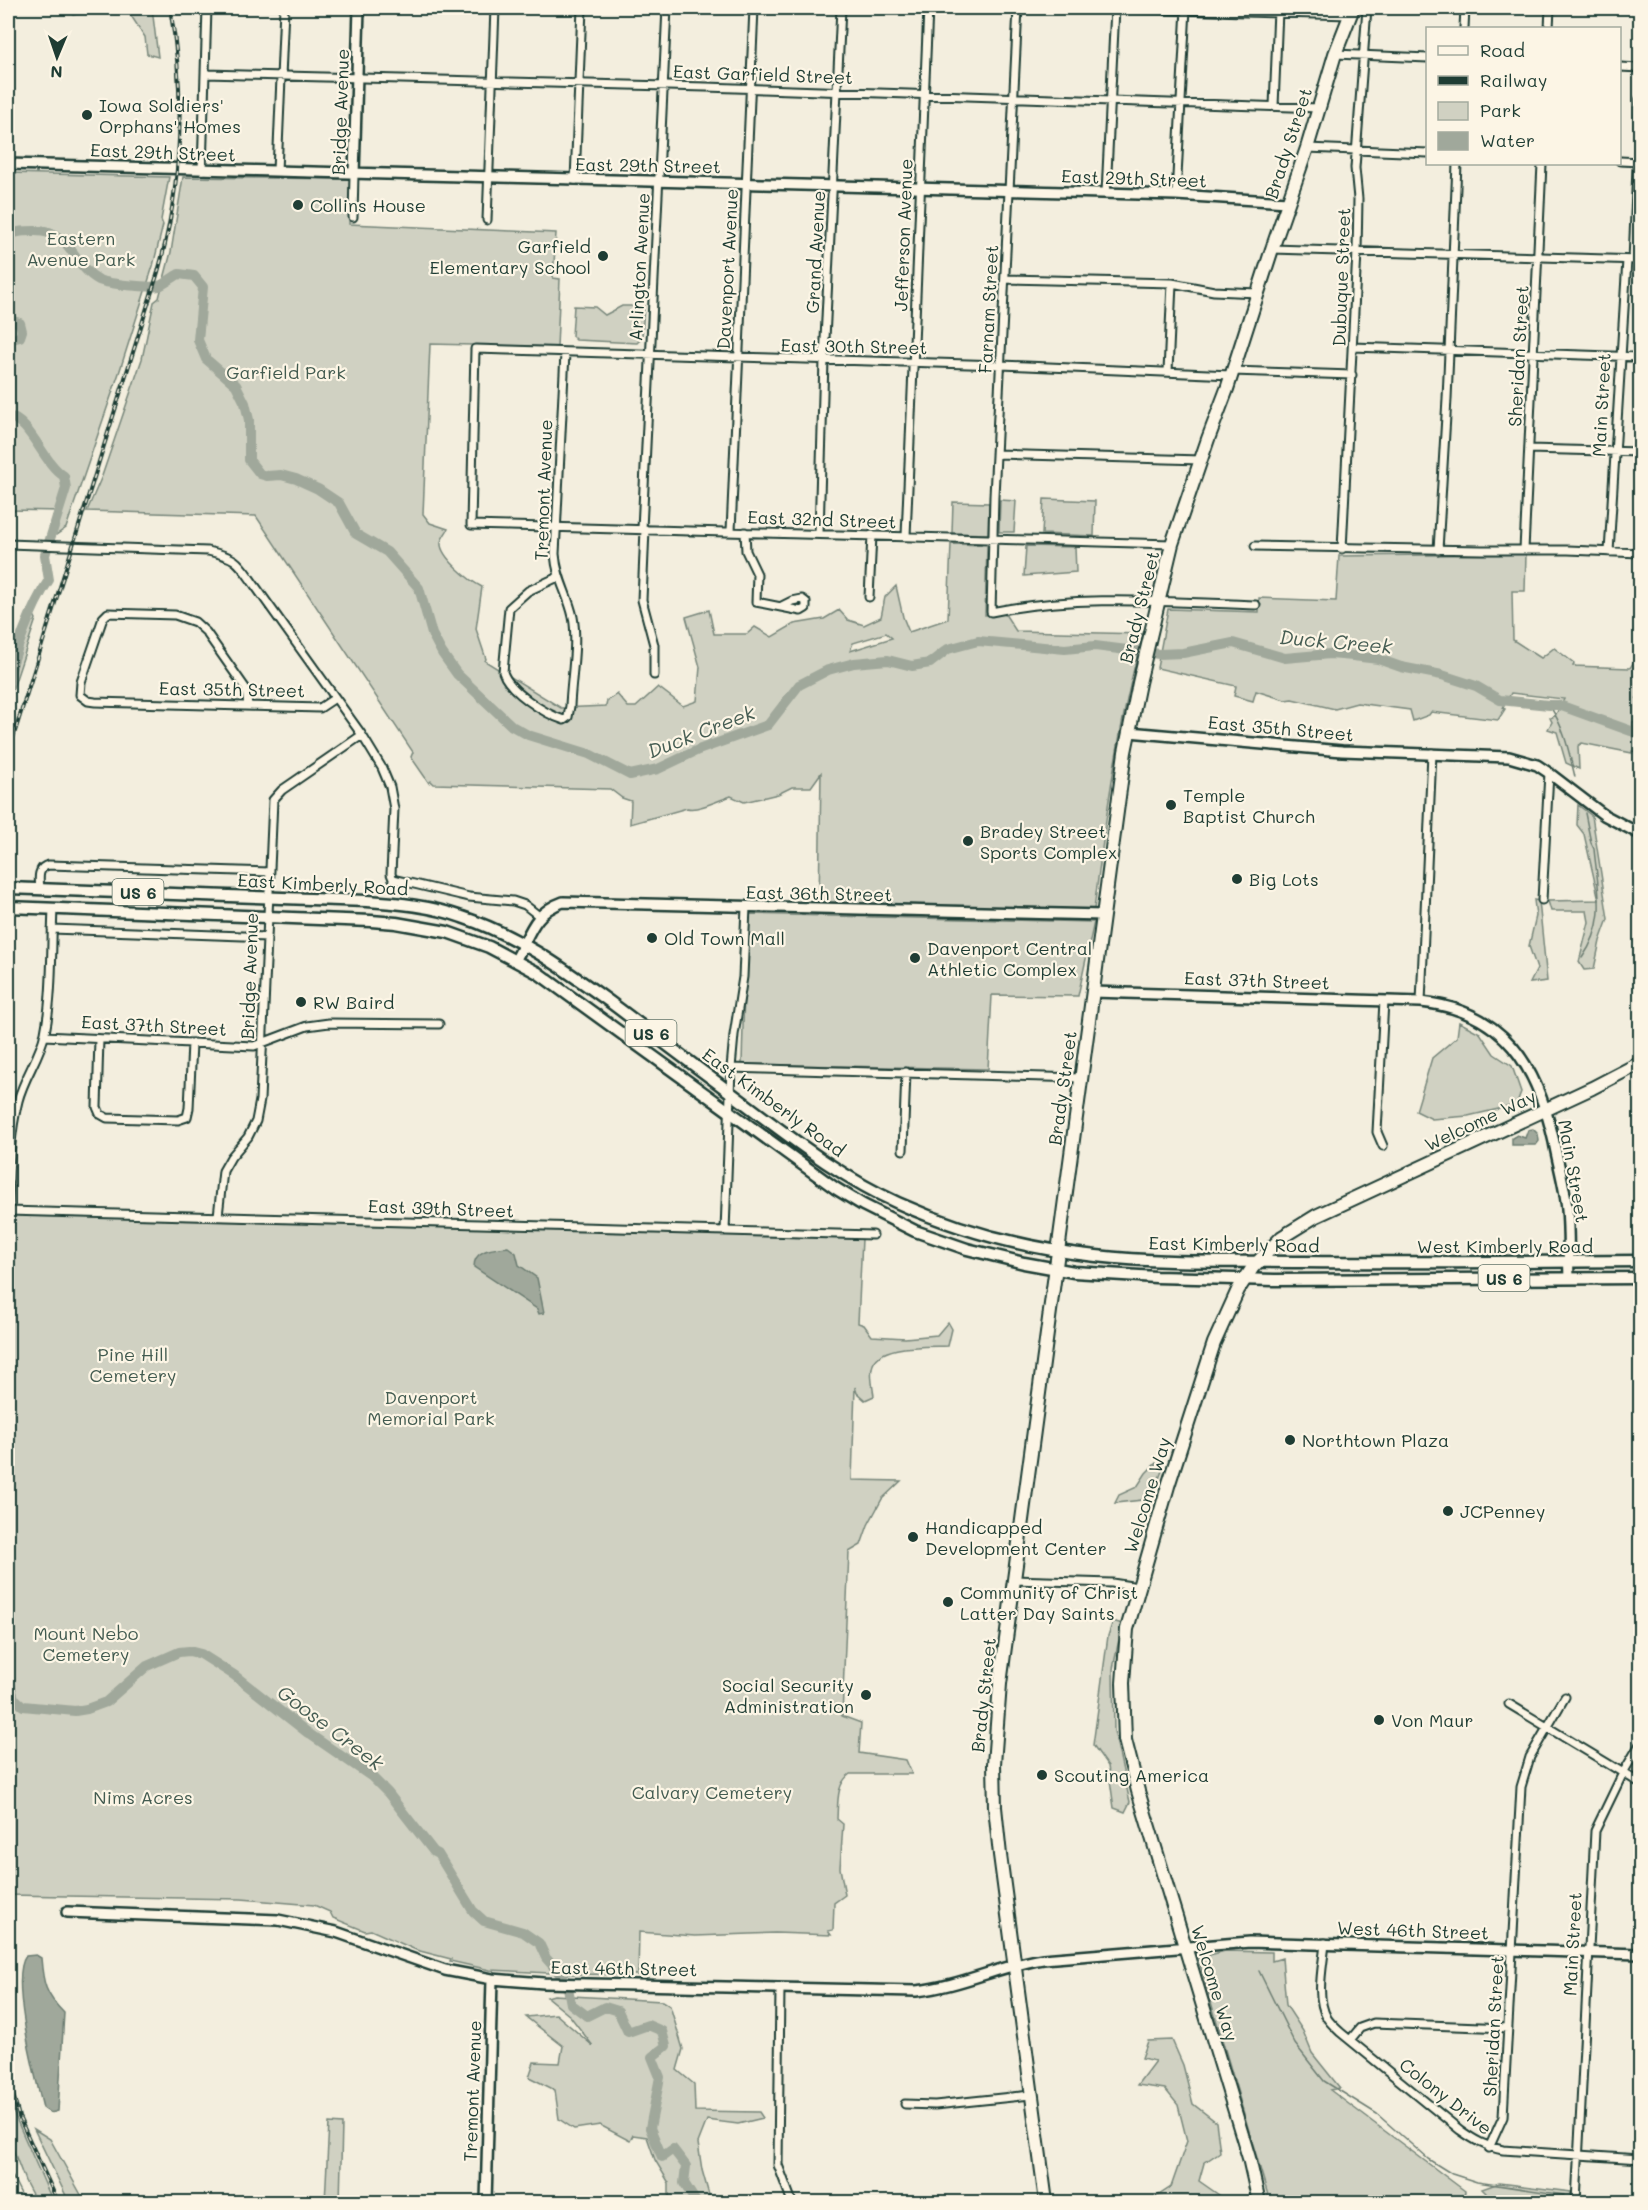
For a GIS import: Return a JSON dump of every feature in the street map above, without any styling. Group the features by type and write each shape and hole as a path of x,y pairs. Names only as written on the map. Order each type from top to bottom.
{"highway":[{"name":"Brady Street","path":"1046,2202 1000,1855 994,1764 999,1695 1013,1581 1103,915 1129,732 1172,544 1307,148 1335,54 1352,11"},
{"name":"Welcome Way","path":"1259,2202 1249,2158 1138,1791 1125,1740 1122,1704 1127,1629 1211,1352 1229,1308 1245,1279 1282,1236 1316,1216 1641,1063"}],"main road":[{"name":"East Kimberly Road","path":"8,888 367,901 428,908 477,922 525,944 582,982 797,1143 856,1182 898,1203 947,1223 1002,1239 1098,1257 1150,1260 1369,1263"},
{"name":"East Kimberly Road","path":"8,907 371,921 421,927 471,940 538,973 835,1188 907,1227 967,1249 1056,1269 1115,1276 1368,1279"},
{"name":"West Kimberly Road","path":"1369,1263 1641,1261"},
{"name":"West Kimberly Road","path":"1368,1279 1641,1278"}],"street":[{"path":"202,170 207,8"},
{"path":"277,171 284,8"},
{"name":"Bridge Avenue","path":"353,217 359,8"},
{"path":"487,220 495,8"},
{"path":"575,180 582,8"},
{"name":"Arlington Avenue","path":"654,675 654,645 642,600 643,529 667,8"},
{"name":"Davenport Avenue","path":"732,531 754,8"},
{"name":"Grand Avenue","path":"819,533 824,360 841,8"},
{"name":"Jefferson Avenue","path":"906,536 928,8"},
{"name":"Farnam Street","path":"1018,8 996,454 991,612 1030,604 1069,601 1158,601"},
{"path":"1106,193 1114,8 1352,11"},
{"name":"Dubuque Street","path":"1342,549 1357,252 1357,149 1367,8"},
{"path":"1464,27 1465,8"},
{"path":"1549,27 1550,8"},
{"path":"1176,195 1185,9"},
{"path":"1274,106 1278,10"},
{"path":"1335,54 1426,58"},
{"path":"1621,67 1641,68"},
{"name":"East Garfield Street","path":"206,74 580,83 1319,108"},
{"name":"Main Street","path":"1610,552 1620,357 1634,260 1641,99"},
{"path":"1307,148 1426,153"},
{"path":"1621,161 1639,162"},
{"name":"East 29th Street","path":"8,164 1176,195 1288,202"},
{"path":"1438,549 1457,165"},
{"name":"Sheridan Street","path":"1524,550 1542,165"},
{"path":"1272,249 1634,260"},
{"path":"1005,279 1172,283 1214,291 1257,292"},
{"path":"1168,372 1172,283"},
{"path":"1353,347 1641,357"},
{"name":"East 30th Street","path":"471,525 475,349 1168,372 1352,375"},
{"name":"Tremont Avenue","path":"558,577 528,591 509,608 503,672 504,677 522,696 562,720 568,717 574,635 573,616 558,577 555,554 565,352"},
{"path":"1529,449 1641,452"},
{"path":"996,454 1201,460"},
{"name":"East 32nd Street","path":"471,525 1172,544"},
{"path":"745,532 746,551 757,574 756,602 782,606"},
{"path":"869,597 872,535"},
{"path":"8,544 208,551 230,556 250,579 362,735 382,768 390,787 394,815 391,874 395,880 485,900 513,901 525,905 539,916 515,961"},
{"path":"1256,546 1641,553"},
{"path":"1158,601 1256,605"},
{"name":"East 35th Street","path":"248,706 246,689 201,626 175,615 108,613 103,618 81,682 80,695 88,701 125,703 320,708 334,698"},
{"name":"East 35th Street","path":"1129,732 1342,751 1509,757 1537,765 1604,814 1641,834"},
{"name":"Bridge Avenue","path":"218,1216 223,1171 248,1137 256,1120 260,1100 272,807 277,794 362,735"},
{"path":"1421,1002 1420,976 1432,753"},
{"path":"1542,900 1550,773"},
{"path":"40,889 39,876 44,866 269,872"},
{"name":"East 36th Street","path":"539,916 552,906 563,902 1103,915"},
{"path":"725,1231 731,1068 743,977 746,907"},
{"path":"8,1210 13,1123 19,1099 44,1036 53,909"},
{"path":"52,929 267,937"},
{"name":"East 37th Street","path":"1093,992 1421,1002"},
{"path":"1383,1146 1377,1132 1384,1001"},
{"name":"Main Street","path":"1421,1002 1445,1006 1478,1018 1510,1043 1531,1072 1546,1109 1566,1203 1569,1278"},
{"name":"East 37th Street","path":"44,1036 254,1046 307,1026 329,1023 439,1024"},
{"path":"99,1039 97,1107 100,1114 107,1118 178,1120 187,1117 192,1042"},
{"path":"731,1068 1082,1077"},
{"path":"903,1150 906,1072"},
{"name":"East 39th Street","path":"8,1210 873,1235"},
{"path":"1368,1279 1369,1263"},
{"path":"1013,1581 1112,1583 1138,1587"},
{"name":"Sheridan Street","path":"1489,2148 1503,2117 1521,1787 1530,1757 1565,1697"},
{"path":"1509,1704 1641,1783"},
{"name":"Main Street","path":"1576,2202 1595,1831 1623,1773 1641,1744"},
{"name":"East 46th Street","path":"67,1912 226,1916 278,1920 336,1932 445,1970 492,1979 544,1983 916,1991 957,1984 1015,1965 1043,1959 1185,1946"},
{"name":"West 46th Street","path":"1185,1946 1250,1942 1325,1943 1641,1954"},
{"name":"Colony Drive","path":"1325,1943 1320,1986 1322,2003 1328,2018 1350,2040 1460,2130 1489,2148 1641,2159"},
{"name":"Tremont Avenue","path":"486,2202 492,1979"},
{"path":"780,1988 778,2165 792,2202"},
{"path":"1350,2040 1360,2028 1374,2023 1508,2028"},
{"path":"905,2104 935,2105 1031,2095"}],"green space":[{"path":"70,8 123,8 116,14 98,10 73,15"},
{"path":"126,8 152,8 158,57 147,54 145,37"},
{"name":"Eastern Avenue Park","path":"8,173 169,177 161,220 163,225 153,266 120,370 66,528 53,537 62,511 8,510"},
{"name":"Garfield Park","path":"183,177 350,179 349,224 556,233 553,278 560,279 557,347 430,344 423,514 430,523 448,529 441,542 445,554 463,574 482,587 476,629 485,661 561,708 606,706 607,701 617,694 628,707 636,707 658,687 683,706 697,701 700,667 686,617 709,610 714,634 747,634 755,627 772,637 794,624 824,619 839,610 848,620 864,625 881,617 885,597 896,586 909,632 948,619 951,544 987,545 985,615 1005,614 1016,631 1143,634 1126,702 1108,805 1094,909 819,905 821,773 811,787 792,787 778,794 744,802 731,796 703,807 687,808 630,824 631,801 622,798 610,789 434,784 431,781 429,783 411,757 413,752 256,516 87,511 102,476 142,359 154,302 159,298 171,252","holes":["886,633 892,638 850,651 853,643"]},
{"path":"574,306 595,307 605,315 622,306 644,306 642,338 637,343 576,340 572,336"},
{"path":"1044,499 1095,501 1094,536 1042,534"},
{"path":"1000,500 1016,501 1014,532 999,532"},
{"path":"953,502 989,503 988,534 952,533"},
{"path":"1026,546 1075,547 1076,572 1024,576"},
{"path":"1526,554 1525,591 1512,591 1513,640 1541,658 1554,648 1574,663 1573,666 1630,668 1635,660 1640,660 1640,698 1636,698 1640,700 1640,721 1633,722 1632,736 1640,738 1640,752 1632,751 1632,753 1582,743 1578,746 1579,769 1566,763 1557,732 1548,729 1552,722 1550,718 1555,716 1564,699 1511,693 1498,720 1431,712 1413,721 1410,710 1357,703 1335,709 1292,699 1285,700 1256,691 1253,701 1234,696 1236,686 1157,668 1168,609 1259,612 1259,598 1336,601 1339,556"},
{"path":"33,613 36,619 8,703 8,650"},
{"path":"1578,805 1592,816 1608,919 1594,969 1584,970 1579,962 1589,922 1587,911 1551,911 1548,901 1599,900 1584,834 1577,825"},
{"path":"1534,900 1539,901 1547,981 1530,983 1537,969 1529,946 1536,916"},
{"name":"Davenport Central Athletic Complex","path":"746,914 1094,922 1078,996 992,995 988,1069 742,1064"},
{"path":"1459,1022 1480,1033 1494,1054 1512,1066 1521,1092 1516,1105 1468,1116 1432,1119 1416,1111 1432,1058 1457,1037"},
{"path":"8,1214 862,1239 858,1323 864,1325 872,1336 905,1338 937,1335 948,1322 952,1329 948,1346 893,1350 876,1360 871,1371 874,1396 865,1400 857,1393 855,1387 852,1480 901,1481 882,1499 868,1525 861,1545 849,1552 842,1716 861,1723 859,1753 906,1760 912,1774 850,1774 842,1783 837,1819 843,1824 840,1868 845,1895 834,1903 833,1930 828,1931 831,1935 775,1933 695,1936 639,1932 638,1975 569,1974 490,1970 450,1961 451,1959 416,1950 371,1930 365,1931 333,1918 330,1912 314,1905 241,1899 8,1895"},
{"path":"1156,1463 1162,1471 1151,1499 1115,1503 1119,1495 1137,1487"},
{"path":"1113,1621 1122,1624 1113,1669 1114,1731 1130,1802 1125,1812 1114,1808 1108,1766 1093,1745 1108,1636"},
{"path":"1225,1951 1272,1952 1272,1961 1282,1958 1286,2005 1303,2031 1312,2053 1340,2088 1330,2090 1465,2191 1463,2202 1270,2202 1198,1958"},
{"path":"554,1995 662,2001 670,2006 683,2049 677,2070 694,2084 695,2111 759,2112 763,2118 738,2124 707,2120 698,2143 702,2170 711,2202 669,2202 669,2183 655,2160 647,2137 633,2135 630,2141 600,2125 574,2129 559,2119 555,2090 529,2077 534,2062 560,2063 563,2046 526,2017 556,2014 593,2046 570,2016 547,1997"},
{"path":"1172,2040 1183,2065 1193,2104 1216,2122 1220,2152 1204,2163 1199,2181 1229,2202 1179,2202 1156,2197 1171,2187 1187,2141 1178,2105 1165,2089 1137,2085 1155,2061 1142,2058 1148,2041"},
{"path":"11,2107 53,2202 36,2202 25,2181 8,2136 8,2108"},
{"path":"329,2123 342,2124 340,2202 325,2202"},
{"path":"34,2129 50,2139 85,2202 69,2202"},
{"path":"1499,2183 1571,2192 1570,2200 1488,2195 1482,2189"}],"water":[{"path":"1533,1129 1538,1134 1539,1141 1536,1145 1512,1145 1512,1138 1517,1135 1525,1138 1528,1130"},
{"path":"508,1247 516,1253 519,1265 537,1278 544,1313 539,1314 537,1309 474,1267 481,1253"},
{"path":"36,1955 41,1958 44,1981 49,1994 64,2013 58,2111 53,2112 43,2108 22,2006 20,1985 22,1968 26,1956"}],"waterway":[{"name":"Duck Creek","path":"8,235 18,232 48,232 65,243 90,274 99,280 129,285 159,286 179,274 194,276 203,287 198,340 206,359 236,385 245,403 249,420 249,460 260,474 281,475 296,479 318,489 339,503 356,534 387,552 419,588 432,634 457,674 512,726 528,735 589,754 630,775 658,769 698,750 768,725 799,685 828,670 854,663 888,660 912,666 930,663 948,649 978,641 1065,649 1095,646 1159,654 1183,653 1233,643 1285,658 1330,654 1378,659 1476,686 1500,700 1559,705 1631,731 1640,731"},
{"name":"Goose Creek","path":"8,322 20,323 22,331 20,337 8,340"},
{"name":"Goose Creek","path":"8,416 24,426 50,462 64,476 66,488 45,555 49,580 24,631 8,686"},
{"path":"1549,705 1562,730 1575,777"},
{"path":"1582,958 1595,931 1599,905 1594,849 1585,813"},
{"name":"Goose Creek","path":"8,1678 14,1698 23,1706 75,1711 106,1702 147,1666 179,1652 189,1651 201,1654 234,1675 308,1733 372,1777 438,1854 473,1911 484,1921 523,1932 539,1943 546,1958 567,1982 571,2004 587,2016 605,2007 618,2011 628,2032 648,2025 662,2031 666,2046 652,2057 660,2077 650,2128 662,2157 673,2149 686,2166 684,2183 696,2202"},
{"path":"8,1707 14,1698"},
{"path":"8,1881 12,1915 8,1932"},
{"path":"1259,1971 1295,2044 1324,2081 1377,2114 1428,2159 1452,2174 1477,2182 1564,2195"},
{"path":"8,2168 25,2202"},
{"path":"1587,2196 1640,2199"}],"railway":[{"path":"8,754 158,272 166,239 177,174 180,108 170,8"},
{"path":"8,2075 19,2117 58,2202"}],"place":[{"name":"Iowa Soldiers' Orphans' Homes","path":"87,115"},
{"name":"Collins House","path":"298,205"},
{"name":"Garfield Elementary School","path":"603,256"},
{"name":"Temple Baptist Church","path":"1171,805"},
{"name":"Bradey Street Sports Complex","path":"968,841"},
{"name":"Big Lots","path":"1237,879"},
{"name":"Old Town Mall","path":"652,938"},
{"name":"Davenport Central Athletic Complex","path":"915,958"},
{"name":"RW Baird","path":"301,1002"},
{"name":"Northtown Plaza","path":"1290,1440"},
{"name":"JCPenney","path":"1448,1511"},
{"name":"Handicapped Development Center","path":"913,1537"},
{"name":"Community of Christ Latter Day Saints","path":"948,1602"},
{"name":"Social Security Administration","path":"866,1695"},
{"name":"Von Maur","path":"1379,1720"},
{"name":"Scouting America","path":"1042,1775"}],"park label":[{"name":"Pine Hill Cemetery","path":"133,1364"},
{"name":"Davenport Memorial Park","path":"431,1407"},
{"name":"Mount Nebo Cemetery","path":"86,1643"},
{"name":"Calvary Cemetery","path":"712,1792"},
{"name":"Nims Acres","path":"143,1797"}]}
